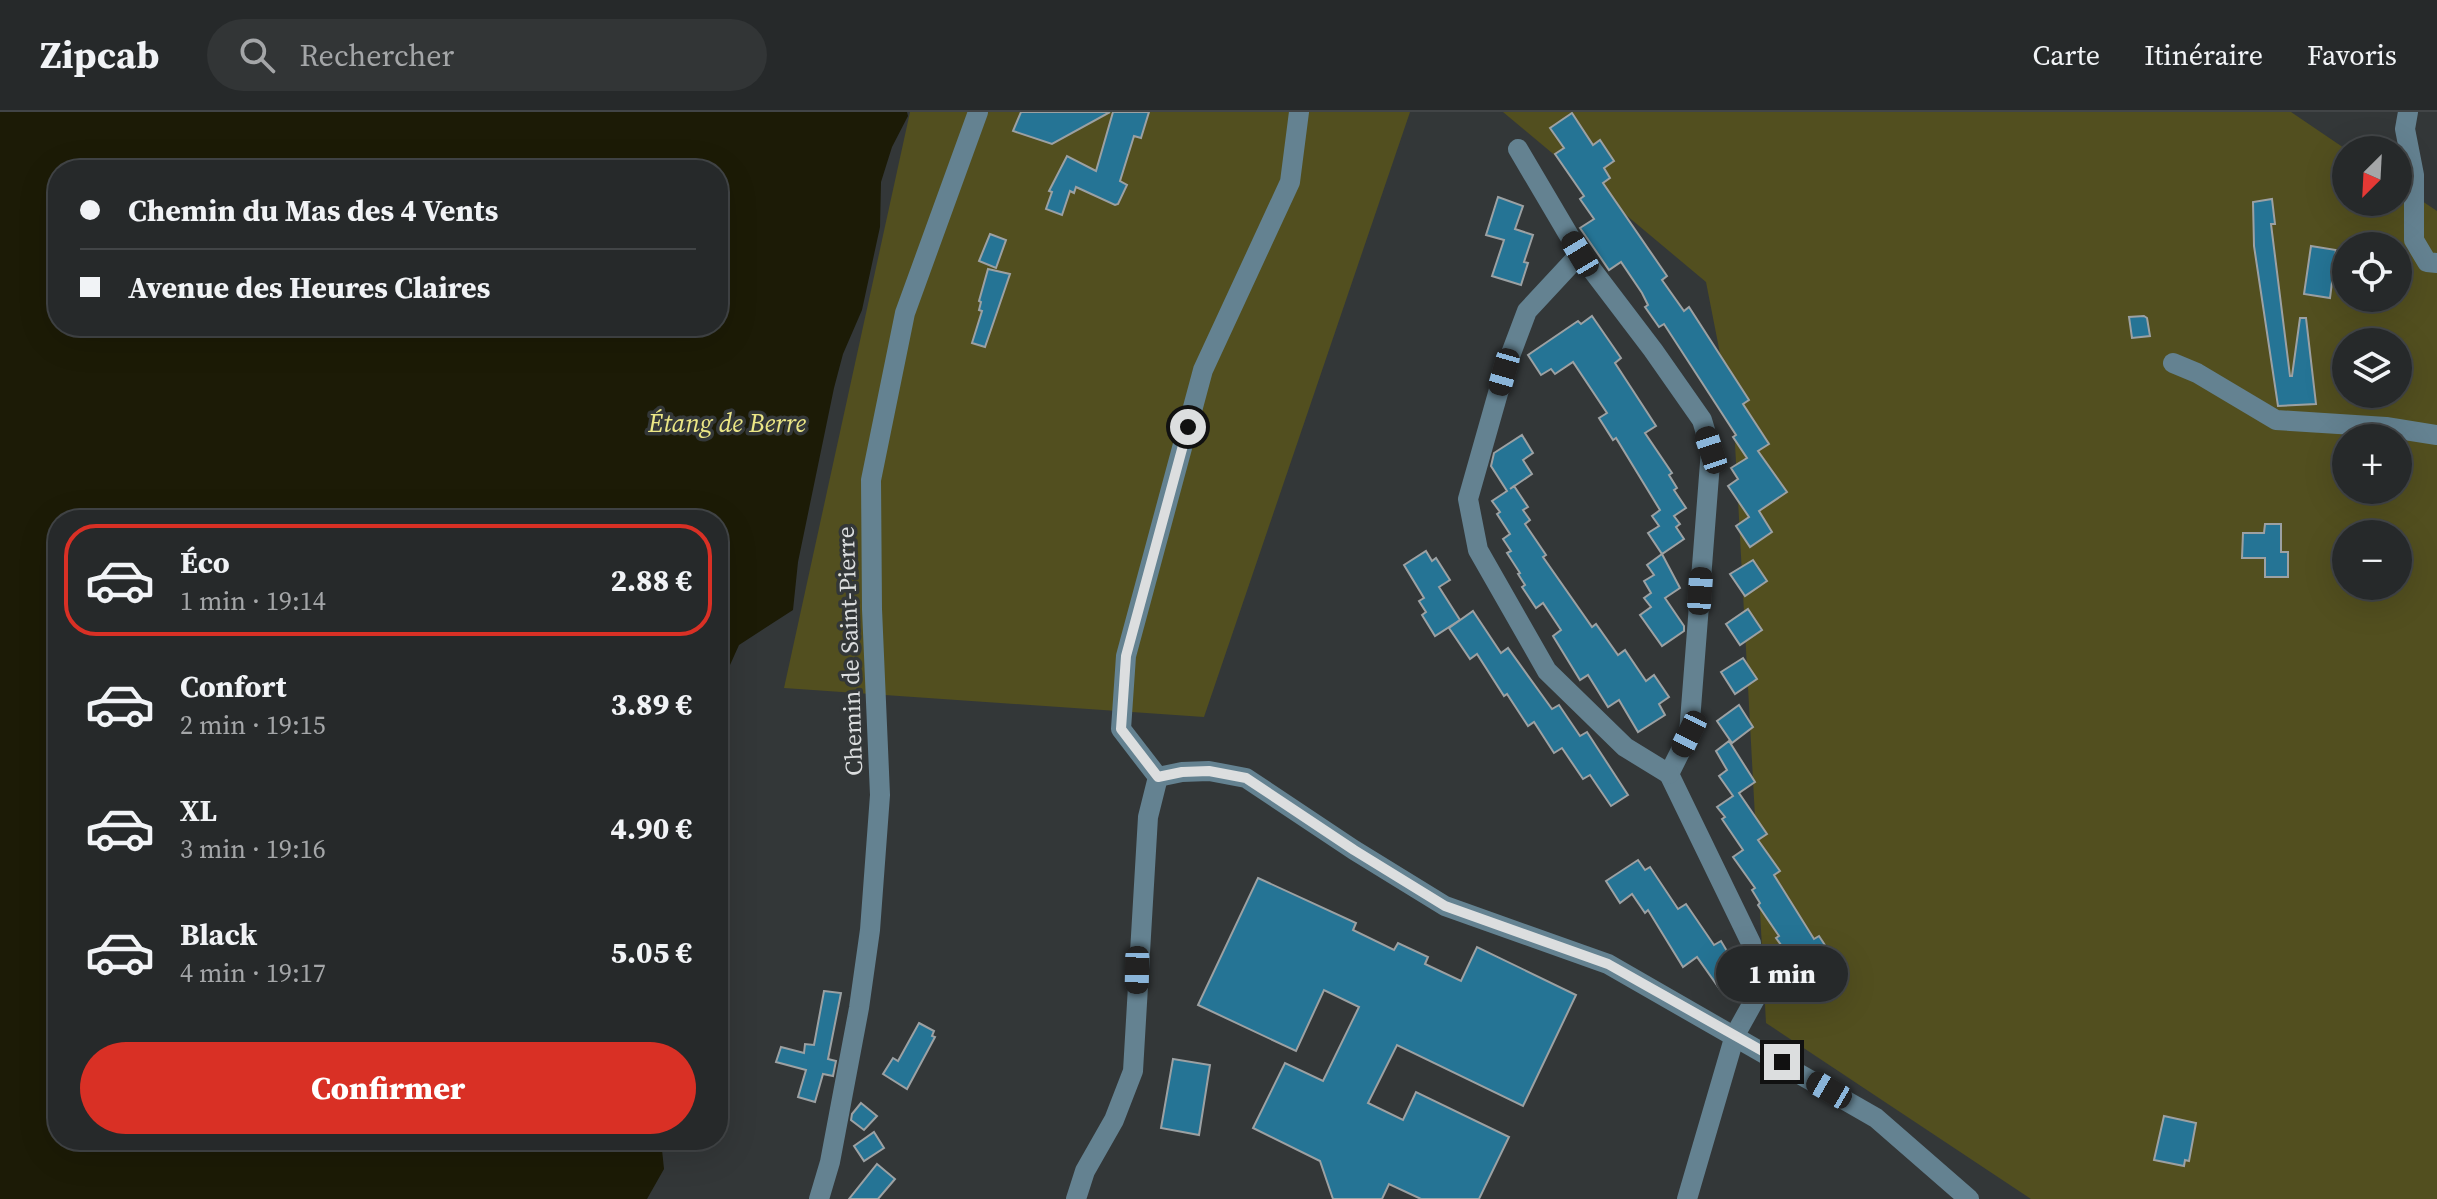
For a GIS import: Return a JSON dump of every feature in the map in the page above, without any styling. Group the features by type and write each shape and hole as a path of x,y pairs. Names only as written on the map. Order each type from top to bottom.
{"street":[{"name":"Chemin de Saint-Pierre","path":"819,1199 859,1008 870,930 880,795 872,609 871,480 905,313 978,112"},
{"path":"1158,777 1121,729 1126,656 1203,370 1290,182 1299,112"},
{"path":"2408,112 2405,129 2414,175 2414,240 2427,262 2437,263"},
{"path":"1518,149 1580,254 1702,420 1711,450 1689,734 1669,774"},
{"path":"1580,254 1527,311 1504,372 1468,499 1478,550 1547,671 1625,747 1669,774 1751,943 1755,999 1735,1035 1687,1199"},
{"path":"2173,363 2197,373 2276,420 2386,427 2437,435"},
{"path":"1158,777 1209,771 1246,778 1445,906 1608,964 1876,1118 1969,1199"},
{"path":"1076,1199 1085,1171 1114,1120 1133,1071 1148,817 1158,777"}],"shaded area":[{"path":"910,112 1410,112 1204,717 784,688"},
{"path":"1503,112 2291,112 2332,140 2332,216 2412,216 2412,194 2437,211 2437,1199 2031,1199 1766,1023 1734,425 1706,282"}],"water":[{"name":"Étang de Berre","path":"0,112 907,112 881,182 880,227 862,310 843,354 834,388 798,562 793,610 739,645 728,669 728,510 48,510 48,1150 662,1150 664,1169 647,1199 0,1199"}],"building":[{"path":"1021,112 1110,112 1052,144 1013,131"},
{"path":"1113,112 1149,112 1141,138 1134,136 1120,181 1127,185 1118,204 1076,187 1074,193 1070,191 1062,215 1046,209 1052,192 1049,191 1067,156 1096,171"},
{"path":"1572,113 1593,145 1600,140 1614,161 1604,168 1610,178 1603,183 1667,276 1662,280 1684,311 1689,307 1749,400 1743,404 1769,444 1758,451 1787,492 1759,511 1772,532 1750,547 1736,526 1749,517 1728,486 1738,479 1731,468 1747,458 1733,437 1736,435 1664,324 1659,327 1645,307 1648,305 1642,293 1621,262 1609,270 1580,228 1594,219 1580,199 1584,196 1555,154 1564,148 1550,128"},
{"path":"1498,197 1523,206 1515,229 1533,235 1524,262 1528,263 1521,285 1492,276 1504,240 1486,235"},
{"path":"2272,199 2275,224 2271,224 2290,376 2300,318 2306,318 2316,404 2278,406 2254,246 2253,202"},
{"path":"990,234 1006,240 996,268 979,261"},
{"path":"2311,246 2332,249 2330,298 2304,294"},
{"path":"988,269 1010,274 985,347 972,343 982,311 979,310 979,301"},
{"path":"1592,316 1621,358 1615,363 1656,426 1645,433 1672,473 1669,475 1677,488 1674,490 1686,508 1674,516 1680,524 1676,527 1684,539 1662,554 1648,533 1659,526 1652,516 1660,510 1616,438 1613,440 1599,418 1607,413 1573,362 1555,374 1551,369 1541,375 1528,355 1578,321 1581,324"},
{"path":"2144,316 2150,336 2132,338 2129,317"},
{"path":"1522,435 1533,453 1523,460 1532,474 1514,486 1528,507 1523,510 1530,520 1525,524 1546,555 1543,557 1592,627 1596,624 1618,655 1625,650 1646,681 1654,675 1669,697 1659,704 1665,715 1638,732 1619,700 1608,707 1588,675 1580,680 1553,636 1561,630 1543,603 1536,608 1522,587 1525,585 1520,573 1507,553 1511,551 1503,539 1510,534 1492,501 1507,491 1491,466 1494,453"},
{"path":"2265,524 2281,524 2281,552 2288,552 2288,577 2265,577 2265,558 2242,558 2243,533 2264,533"},
{"path":"1426,551 1432,561 1436,558 1450,580 1439,587 1460,620 1435,636 1422,615 1426,612 1419,601 1424,598 1404,565"},
{"path":"1662,554 1680,588 1665,598 1684,626 1684,631 1662,646 1640,615 1651,607 1644,598 1651,593 1644,581 1654,575 1647,565"},
{"path":"1753,560 1767,581 1745,596 1730,574"},
{"path":"1748,609 1762,630 1740,645 1726,624"},
{"path":"1473,611 1501,653 1508,648 1552,709 1559,705 1580,736 1587,732 1628,795 1611,806 1590,775 1583,779 1562,748 1554,753 1534,722 1528,726 1477,654 1470,659 1449,628"},
{"path":"1743,658 1757,679 1735,694 1721,672"},
{"path":"1739,705 1753,727 1732,743 1717,721"},
{"path":"1729,741 1755,782 1739,793 1767,834 1758,840 1780,871 1774,875 1814,939 1819,936 1840,968 1818,983 1810,970 1807,972 1794,953 1789,956 1776,938 1779,936 1758,905 1760,903 1752,890 1755,888 1733,857 1743,850 1717,807 1733,796 1719,776 1727,770 1716,751"},
{"path":"1638,860 1645,870 1650,867 1678,909 1686,904 1714,945 1721,941 1740,973 1719,988 1697,957 1683,967 1648,910 1645,913 1632,894 1620,903 1606,881"},
{"path":"1258,878 1356,923 1353,930 1394,950 1398,943 1428,957 1425,964 1461,981 1477,947 1576,995 1523,1106 1397,1045 1368,1103 1403,1120 1416,1092 1509,1137 1479,1199 1421,1199 1389,1184 1382,1199 1333,1199 1320,1161 1253,1128 1285,1063 1323,1081 1359,1007 1324,990 1296,1051 1198,1005"},
{"path":"824,991 841,993 828,1059 836,1061 833,1076 823,1074 815,1102 798,1097 806,1070 776,1062 781,1047 804,1053 805,1044 814,1045"},
{"path":"919,1023 934,1031 932,1036 935,1037 907,1089 883,1074 893,1058 898,1061"},
{"path":"1173,1059 1210,1065 1199,1135 1161,1128"},
{"path":"861,1103 877,1116 864,1130 851,1120"},
{"path":"2164,1116 2196,1123 2189,1161 2185,1160 2184,1166 2154,1160"},
{"path":"874,1132 884,1148 864,1161 854,1146"},
{"path":"877,1164 895,1179 878,1199 849,1199"}],"route":[{"path":"1188,427 1126,656 1121,729 1158,777 1209,771 1246,778 1445,906 1608,964 1782,1062"}]}
